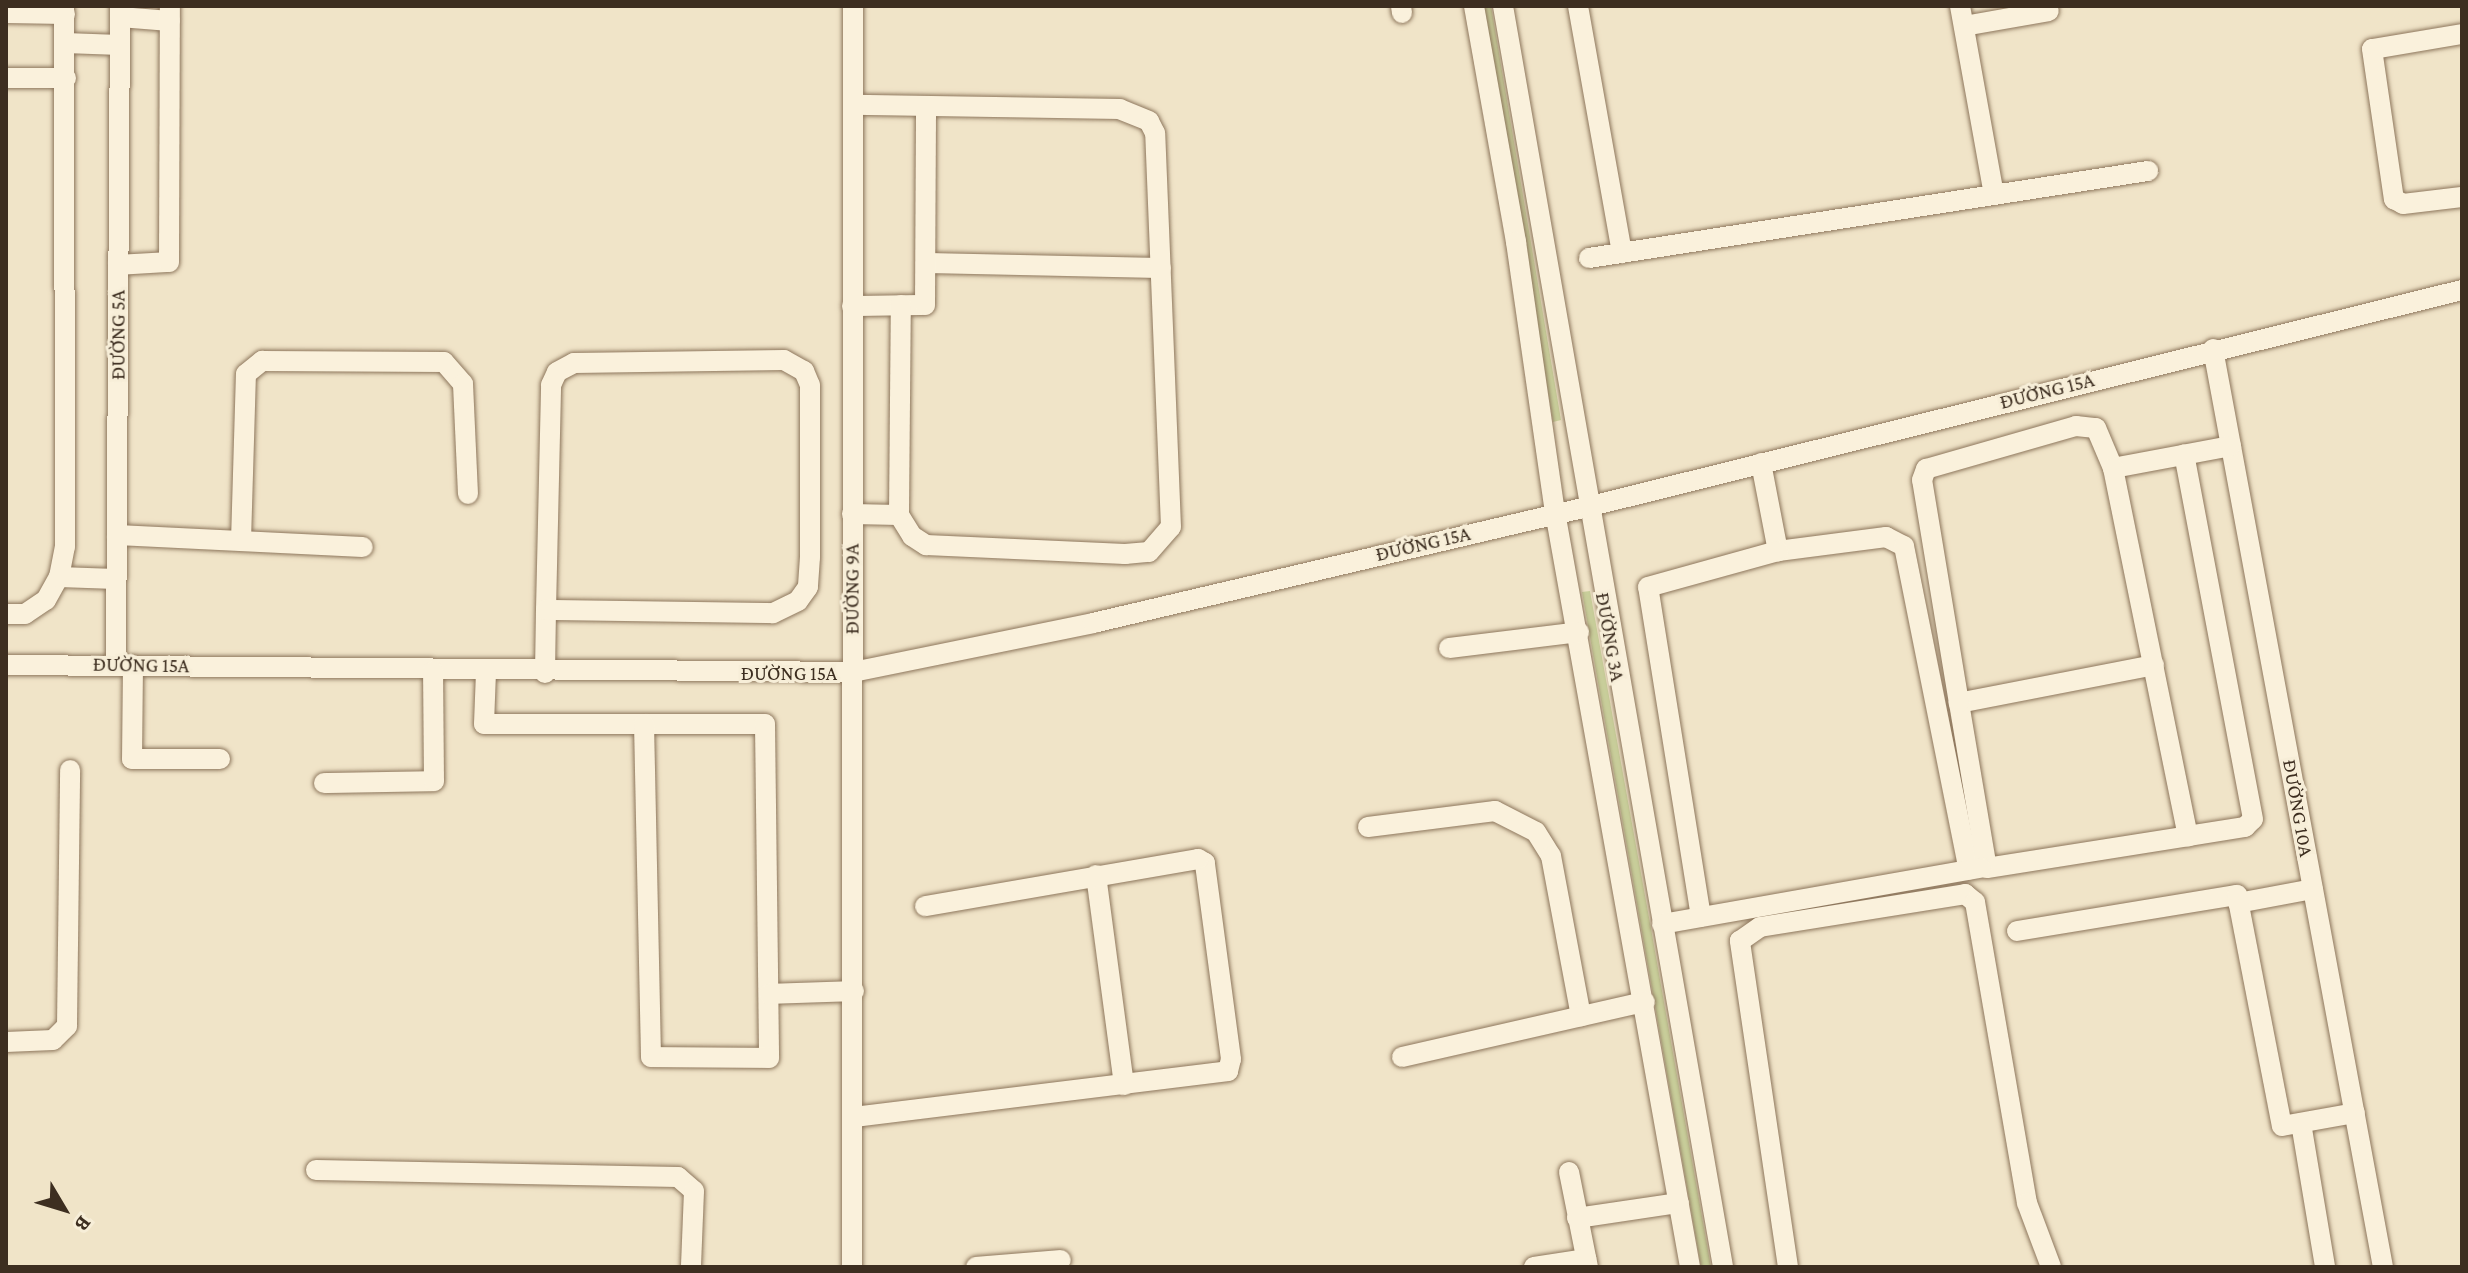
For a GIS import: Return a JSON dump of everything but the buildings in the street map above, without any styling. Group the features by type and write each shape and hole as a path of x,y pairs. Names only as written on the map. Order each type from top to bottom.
{"street":[{"name":"ĐƯỜNG 9A","path":"852,1267 853,6"},
{"name":"ĐƯỜNG 3A","path":"1474,6 1516,242 1555,512 1579,632 1690,1267"},
{"name":"ĐƯỜNG 3A","path":"1503,6 1587,507 1723,1267"},
{"path":"1578,6 1622,253"},
{"path":"6,13 64,10 66,78 65,547 59,577 46,600 25,614 6,614"},
{"path":"118,265 169,262 170,14 120,11"},
{"name":"ĐƯỜNG 5A","path":"120,11 116,579 132,759 220,759"},
{"path":"1994,195 1962,16 2049,11"},
{"path":"2462,34 2372,49 2394,199 2403,204 2462,197"},
{"path":"65,43 120,45"},
{"path":"6,78 66,78"},
{"path":"853,105 1120,109 1145,117 1155,133 1171,527 1160,545 1136,555 926,545 912,536 899,515 901,305"},
{"path":"852,306 925,305 926,106"},
{"path":"1589,258 2148,171"},
{"path":"926,263 1161,268"},
{"name":"ĐƯỜNG 15A","path":"6,665 545,673 853,672 1093,623 1555,512 1587,507 2213,349 2462,290"},
{"name":"ĐƯỜNG 10A","path":"2213,349 2383,1267"},
{"path":"545,673 546,610 551,385 557,372 574,363 784,360 804,371 810,385 810,557 808,587 798,601 773,613 546,610"},
{"path":"241,541 246,374 262,361 444,362 463,384 468,494"},
{"path":"1978,869 1959,703 1922,480 1926,469 2076,426 2096,428 2113,468 2188,836"},
{"path":"2113,468 2231,446"},
{"path":"1662,924 2245,827 2254,810 2184,454"},
{"path":"1761,463 1778,551"},
{"path":"852,514 899,515"},
{"path":"117,535 363,547"},
{"path":"1701,917 1648,587 1778,551 1886,537 1904,546 1978,869"},
{"path":"59,577 116,579"},
{"path":"1449,648 1579,632"},
{"path":"1959,703 2154,665"},
{"path":"324,783 434,781 433,671"},
{"path":"486,672 484,724 644,724 765,724 769,1058 651,1057 644,724"},
{"path":"6,1042 53,1040 67,1026 70,770"},
{"path":"1368,827 1495,811 1536,832 1551,856 1581,1016"},
{"path":"854,1117 1228,1071 1231,1059 1210,872 1198,859 925,906"},
{"path":"1096,875 1124,1085"},
{"path":"2238,903 2313,889"},
{"path":"1788,1267 1740,941 1760,927 1965,894 1975,902 2027,1203 2051,1267"},
{"path":"2017,931 2237,895 2282,1126 2355,1113"},
{"path":"769,994 854,991"},
{"path":"1402,1057 1645,1002"},
{"path":"2301,1123 2325,1267"},
{"path":"316,1170 678,1177 694,1191 691,1267"},
{"path":"1534,1267 1587,1263 1569,1172"},
{"path":"1577,1218 1679,1203"},
{"path":"976,1267 1061,1260"}],"green space":[{"path":"1484,6 1491,6 1561,420 1553,422"},
{"path":"1590,591 1711,1267 1701,1267 1582,592"}]}
